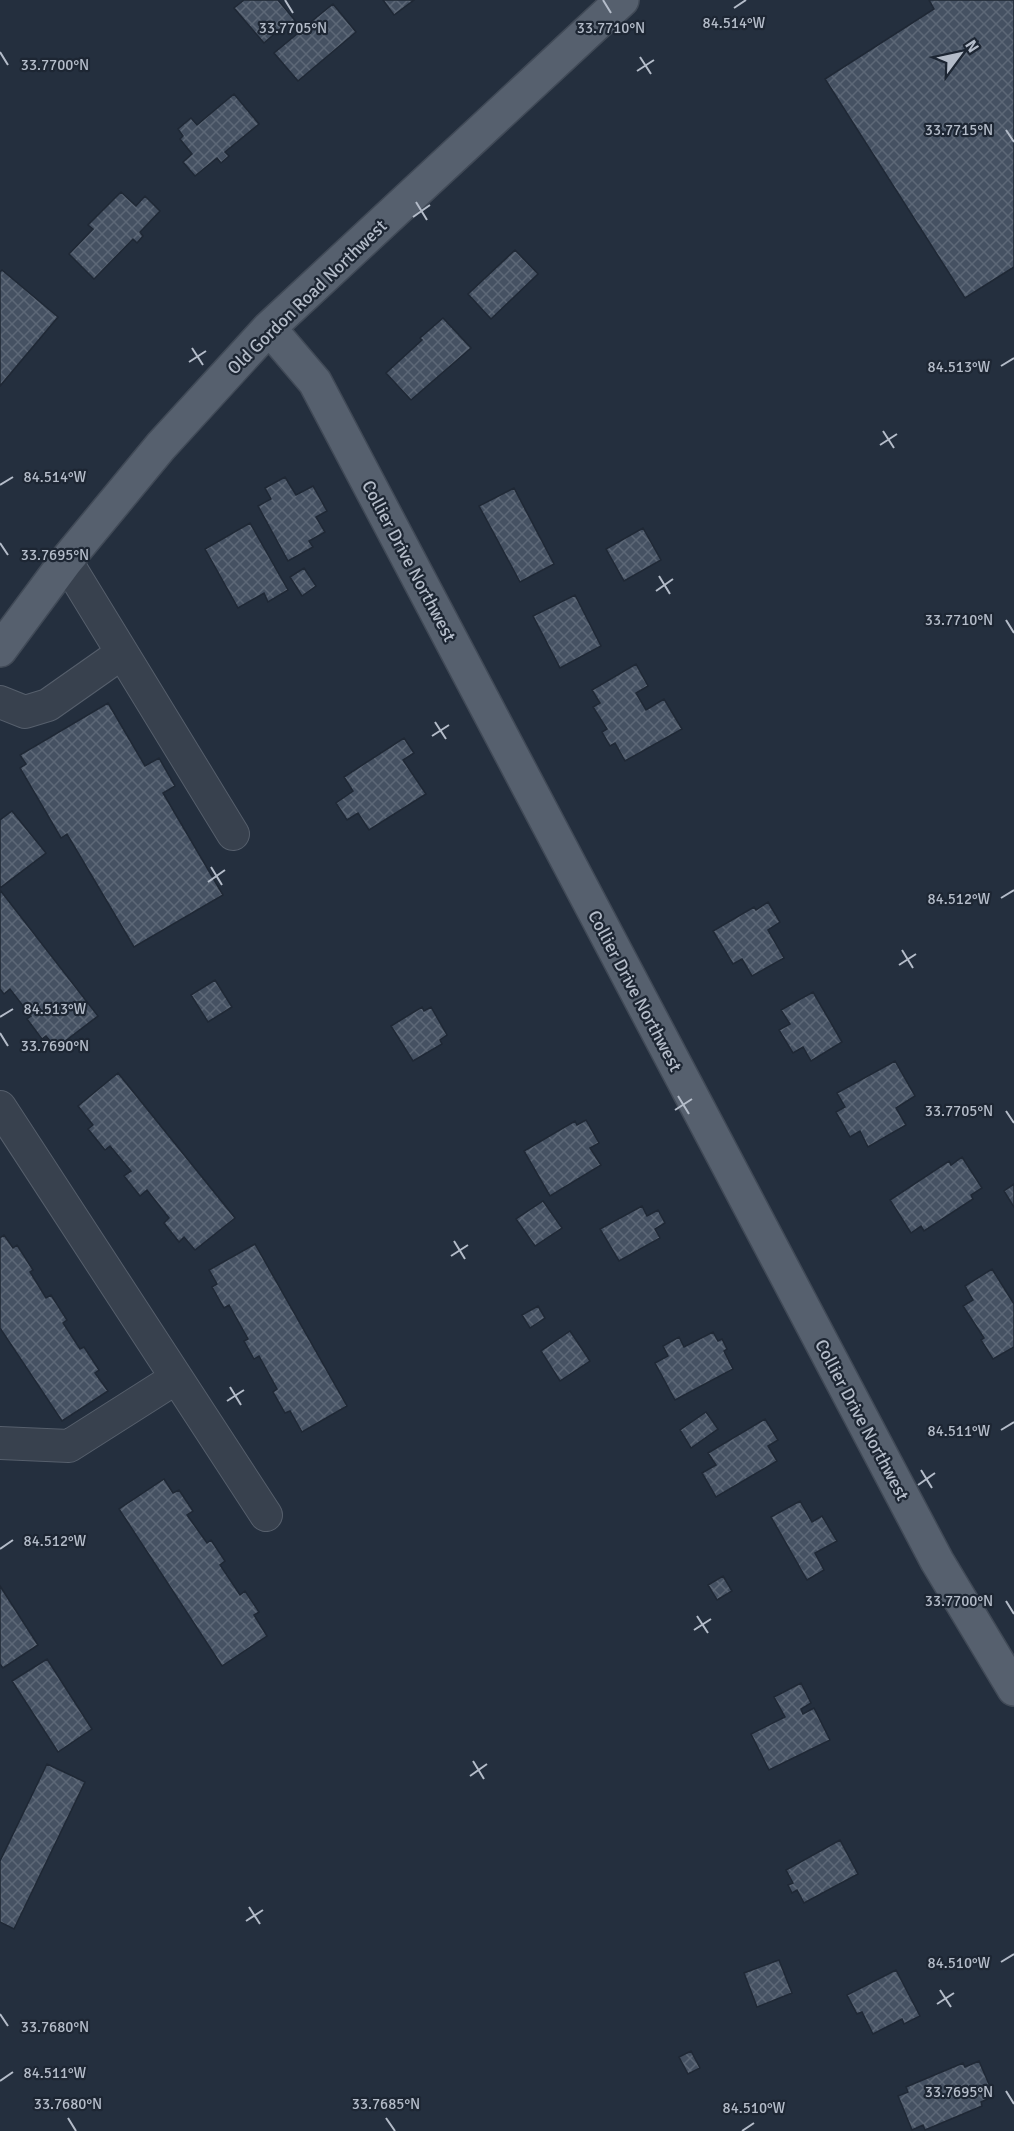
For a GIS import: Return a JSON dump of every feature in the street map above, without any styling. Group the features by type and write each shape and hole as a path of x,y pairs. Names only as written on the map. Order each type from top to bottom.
{"main road":[{"name":"Old Gordon Road Northwest","path":"0,650 66,561 160,446 268,328 622,0"},
{"name":"Collier Drive Northwest","path":"268,328 315,382 937,1561 1014,1689"}],"street":[{"path":"66,561 233,834"},
{"path":"0,702 25,712 48,705 122,653"},
{"path":"0,1107 266,1515"},
{"path":"0,1443 69,1446 176,1378"}],"building":[{"path":"244,0 278,0 302,29 333,4 356,32 298,81 274,53 297,34 287,23 264,43 234,8"},
{"path":"383,0 414,0 394,15"},
{"path":"929,0 1014,0 1014,267 965,298 825,79 934,9"},
{"path":"234,94 259,124 225,152 229,156 221,163 217,158 195,176 183,162 192,154 180,139 183,136 178,129 191,118 197,125"},
{"path":"121,192 136,206 145,196 160,211 140,232 143,236 137,243 133,239 94,279 69,254 93,229 88,225"},
{"path":"515,250 538,274 491,319 468,294"},
{"path":"2,270 58,317 0,386 0,272"},
{"path":"443,318 471,348 411,400 386,373"},
{"path":"285,477 296,495 313,486 327,511 316,517 325,532 309,541 313,547 288,561 258,506 271,499 265,488"},
{"path":"514,488 554,564 520,582 479,506"},
{"path":"250,523 288,590 268,602 264,593 238,608 205,549"},
{"path":"643,528 661,560 624,581 606,549"},
{"path":"304,568 316,586 302,596 290,577"},
{"path":"575,595 601,646 560,668 533,616"},
{"path":"636,664 648,686 636,693 646,710 664,699 682,729 625,761 615,743 610,746 602,732 607,729 593,707 600,703 592,690"},
{"path":"108,703 145,766 159,758 175,786 163,793 223,895 134,947 67,834 61,838 20,768 26,764 20,755"},
{"path":"404,738 414,753 403,760 426,794 369,830 358,813 347,820 336,803 353,791 344,777"},
{"path":"12,811 46,853 0,888 0,820"},
{"path":"0,890 98,1016 56,1048 46,1036 42,1039 27,1019 31,1016 10,989 4,994 0,989"},
{"path":"768,902 780,922 768,930 784,958 752,976 742,959 733,964 713,931 754,907 756,910"},
{"path":"215,980 232,1007 208,1022 191,995"},
{"path":"813,992 842,1042 811,1061 803,1047 793,1053 779,1030 790,1024 781,1010"},
{"path":"422,1007 424,1011 431,1007 447,1035 440,1040 442,1044 413,1061 391,1026"},
{"path":"895,1061 915,1096 896,1108 906,1125 868,1147 860,1131 850,1137 836,1112 845,1107 837,1093"},
{"path":"118,1073 235,1218 195,1250 184,1237 179,1242 164,1223 169,1218 147,1190 140,1196 124,1176 131,1171 110,1146 105,1150 88,1129 93,1125 78,1106"},
{"path":"586,1120 599,1143 590,1148 601,1165 550,1196 524,1151 575,1121 577,1125"},
{"path":"962,1157 982,1188 971,1195 973,1199 924,1231 921,1226 911,1233 890,1200 949,1161 951,1165"},
{"path":"1014,1184 1014,1207 1004,1191"},
{"path":"543,1201 562,1228 535,1246 516,1219"},
{"path":"642,1206 647,1216 658,1210 665,1223 655,1229 660,1238 619,1261 600,1229"},
{"path":"4,1235 13,1248 17,1245 33,1270 30,1272 46,1298 51,1295 67,1320 63,1323 80,1349 84,1347 99,1370 95,1373 108,1391 62,1421 0,1328 0,1238"},
{"path":"255,1244 347,1406 302,1432 290,1411 285,1413 273,1392 277,1389 259,1356 254,1359 244,1341 248,1339 229,1305 224,1308 212,1287 217,1284 209,1270"},
{"path":"992,1269 1014,1304 1014,1347 993,1359 981,1340 984,1338 963,1306 973,1300 965,1286"},
{"path":"538,1306 545,1318 530,1328 522,1315"},
{"path":"570,1331 590,1361 560,1381 541,1351"},
{"path":"713,1332 718,1341 722,1339 727,1349 724,1351 733,1369 675,1400 655,1363 668,1356 663,1346 679,1337 684,1347"},
{"path":"706,1412 718,1429 691,1448 680,1430"},
{"path":"765,1419 778,1440 768,1446 777,1461 716,1497 702,1473 716,1465 708,1453"},
{"path":"164,1479 173,1493 179,1490 193,1511 187,1515 207,1543 211,1540 225,1561 220,1565 240,1595 245,1591 259,1612 254,1615 267,1636 222,1666 119,1509"},
{"path":"800,1501 812,1522 822,1516 837,1541 815,1553 824,1570 807,1580 771,1517"},
{"path":"723,1576 732,1591 717,1600 708,1585"},
{"path":"0,1586 38,1645 3,1668 0,1664"},
{"path":"47,1659 92,1729 58,1752 12,1681"},
{"path":"801,1683 811,1703 801,1709 803,1714 814,1708 830,1740 769,1770 751,1734 785,1717 774,1697"},
{"path":"47,1764 85,1782 14,1929 0,1922 0,1861"},
{"path":"840,1840 858,1874 804,1903 797,1890 792,1893 788,1885 793,1883 786,1870"},
{"path":"779,1960 792,1993 757,2007 744,1973"},
{"path":"896,1970 920,2016 904,2024 902,2019 873,2034 862,2012 857,2014 847,1995"},
{"path":"691,2051 700,2068 688,2074 679,2057"},
{"path":"979,2061 994,2096 981,2102 982,2106 925,2130 923,2125 912,2130 898,2096 908,2092 906,2087 963,2063 965,2067"}]}
